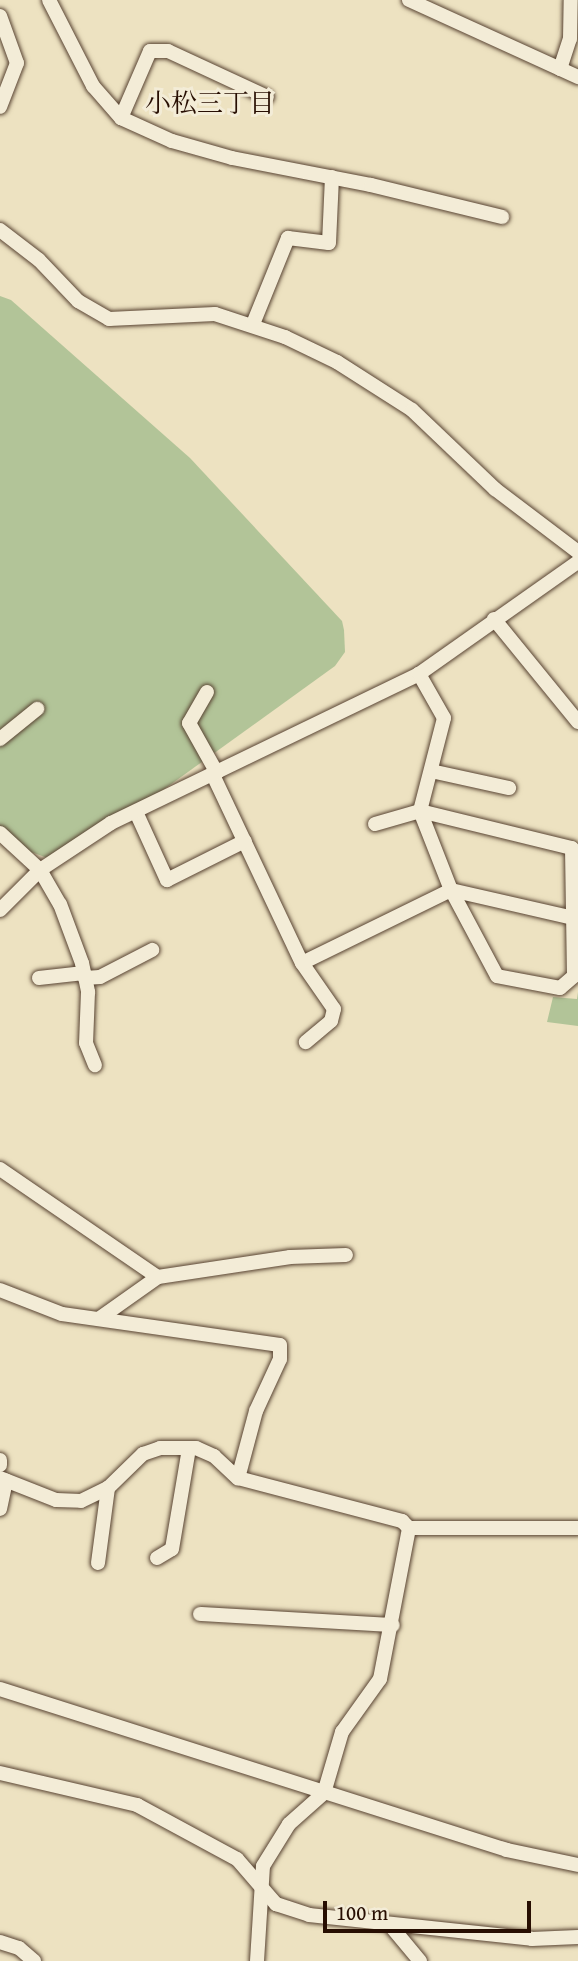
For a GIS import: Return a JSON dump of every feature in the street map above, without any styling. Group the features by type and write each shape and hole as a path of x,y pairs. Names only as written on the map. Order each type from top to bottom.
{"street":[{"path":"49,0 93,86 121,118 172,141 232,158 332,177 502,217"},
{"path":"409,0 578,77"},
{"path":"560,69 573,46 571,0"},
{"path":"0,16 17,63 0,107"},
{"path":"121,118 150,51 168,51 268,97"},
{"path":"253,324 288,239 329,243 332,177"},
{"path":"0,230 92,312 109,319 215,314 253,324 337,362 412,411 495,489 578,552"},
{"path":"0,910 40,870 135,812 419,674 578,562"},
{"path":"494,619 578,722"},
{"path":"375,824 420,811 572,848 574,976 560,988 497,976 451,890 420,811 444,718 419,674"},
{"path":"207,692 189,723 302,963 334,1009 331,1021 306,1042"},
{"path":"0,739 37,709"},
{"path":"431,771 509,788"},
{"path":"135,812 167,880 245,841"},
{"path":"0,833 40,870 60,904 85,975 86,1043 95,1065"},
{"path":"302,963 451,890 573,918"},
{"path":"38,978 85,975 100,977 152,950"},
{"path":"0,1169 158,1277"},
{"path":"100,1318 158,1277 290,1257 346,1255"},
{"path":"0,1290 62,1314 280,1345 279,1359 256,1411 238,1478"},
{"path":"0,1509 3,1479 57,1500 81,1501 108,1488 143,1454 160,1448 189,1448 214,1456 238,1478 402,1521 409,1528 578,1528"},
{"path":"158,1558 172,1549 189,1448"},
{"path":"98,1563 108,1488"},
{"path":"257,1961 263,1866 276,1842 324,1793 342,1732 380,1679 393,1625 409,1528"},
{"path":"200,1614 393,1625"},
{"path":"0,1689 507,1850 578,1865"},
{"path":"0,1773 137,1805 237,1859 276,1904 309,1915 532,1939 578,1937"},
{"path":"390,1925 420,1961"},
{"path":"0,1942 19,1948 34,1961"}],"green space":[{"path":"0,296 11,300 190,458 342,621 344,630 345,652 335,666 77,852 53,860 23,849 0,827"},
{"path":"578,992 578,1026 547,1022 553,997 577,999"}],"district":[{"name":"小松三丁目","path":"210,103"}]}
